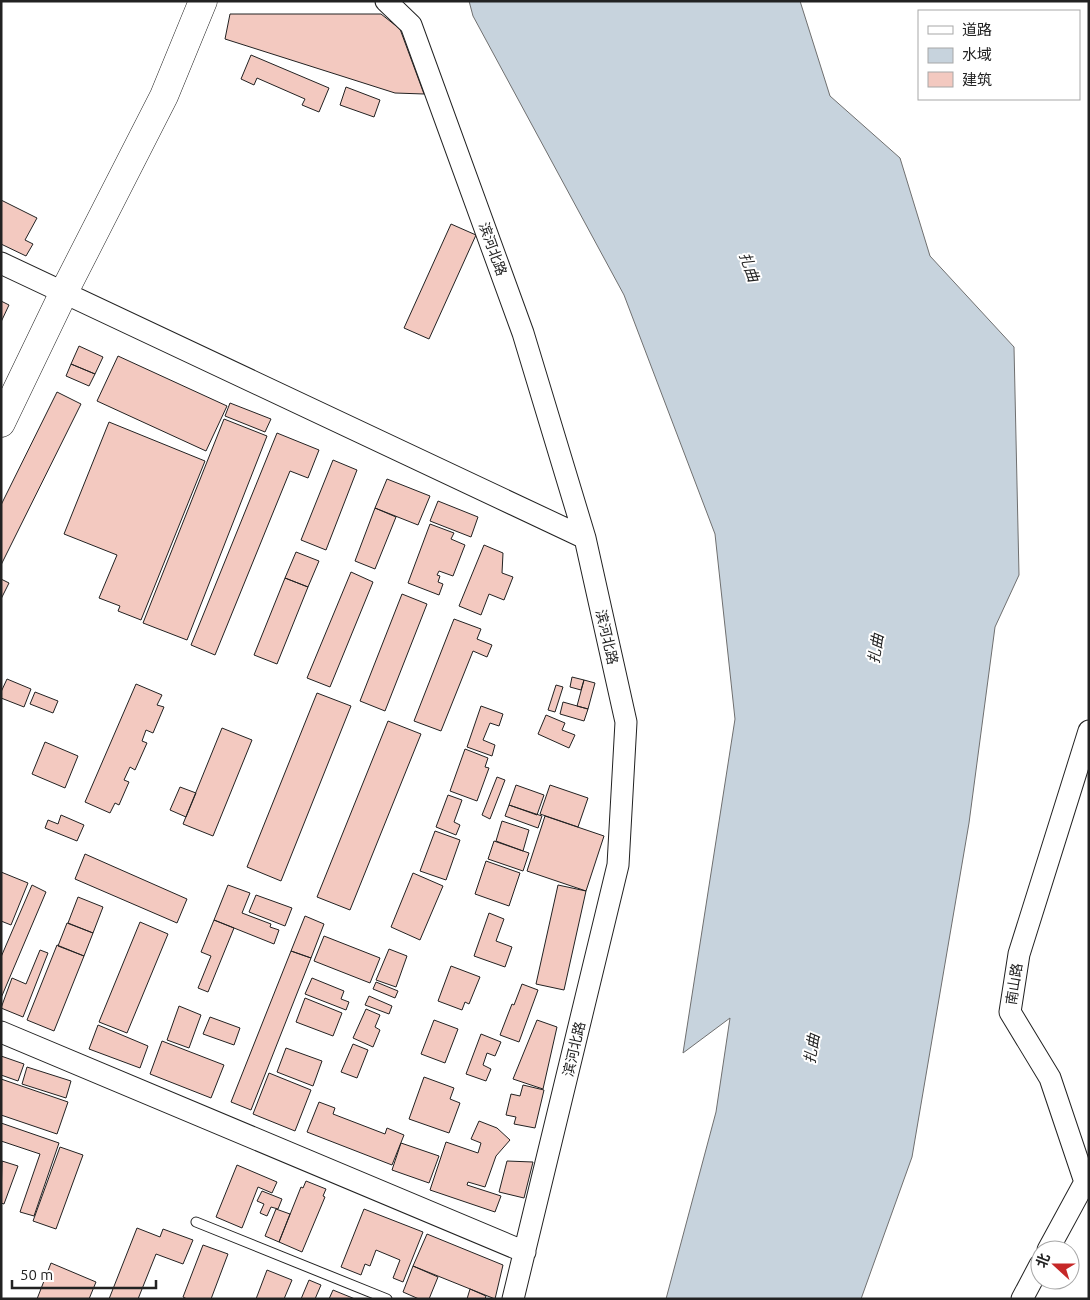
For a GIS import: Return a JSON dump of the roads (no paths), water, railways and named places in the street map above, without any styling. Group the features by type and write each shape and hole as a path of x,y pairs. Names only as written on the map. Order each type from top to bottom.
{"highway":[{"path":"1,423 64,292 164,96 203,1"}],"street":[{"name":"滨河北路","path":"386,1 411,25 524,333 584,538 626,722 618,865 513,1299"},
{"path":"1,263 584,538"},
{"name":"南山路","path":"1053,1240 1085,1182 1050,1078 1010,1012 1019,954 1089,731"},
{"path":"1,1032 525,1252"},
{"path":"1022,1299 1030,1284"}],"lane":[{"path":"196,1222 387,1299"}],"water":[{"name":"扎曲","path":"469,1 800,1 830,96 900,158 930,256 1014,347 1019,575 995,627 969,823 912,1157 861,1299 666,1299 716,1112 730,1018 683,1053 735,719 715,534 624,295 473,16"}]}
